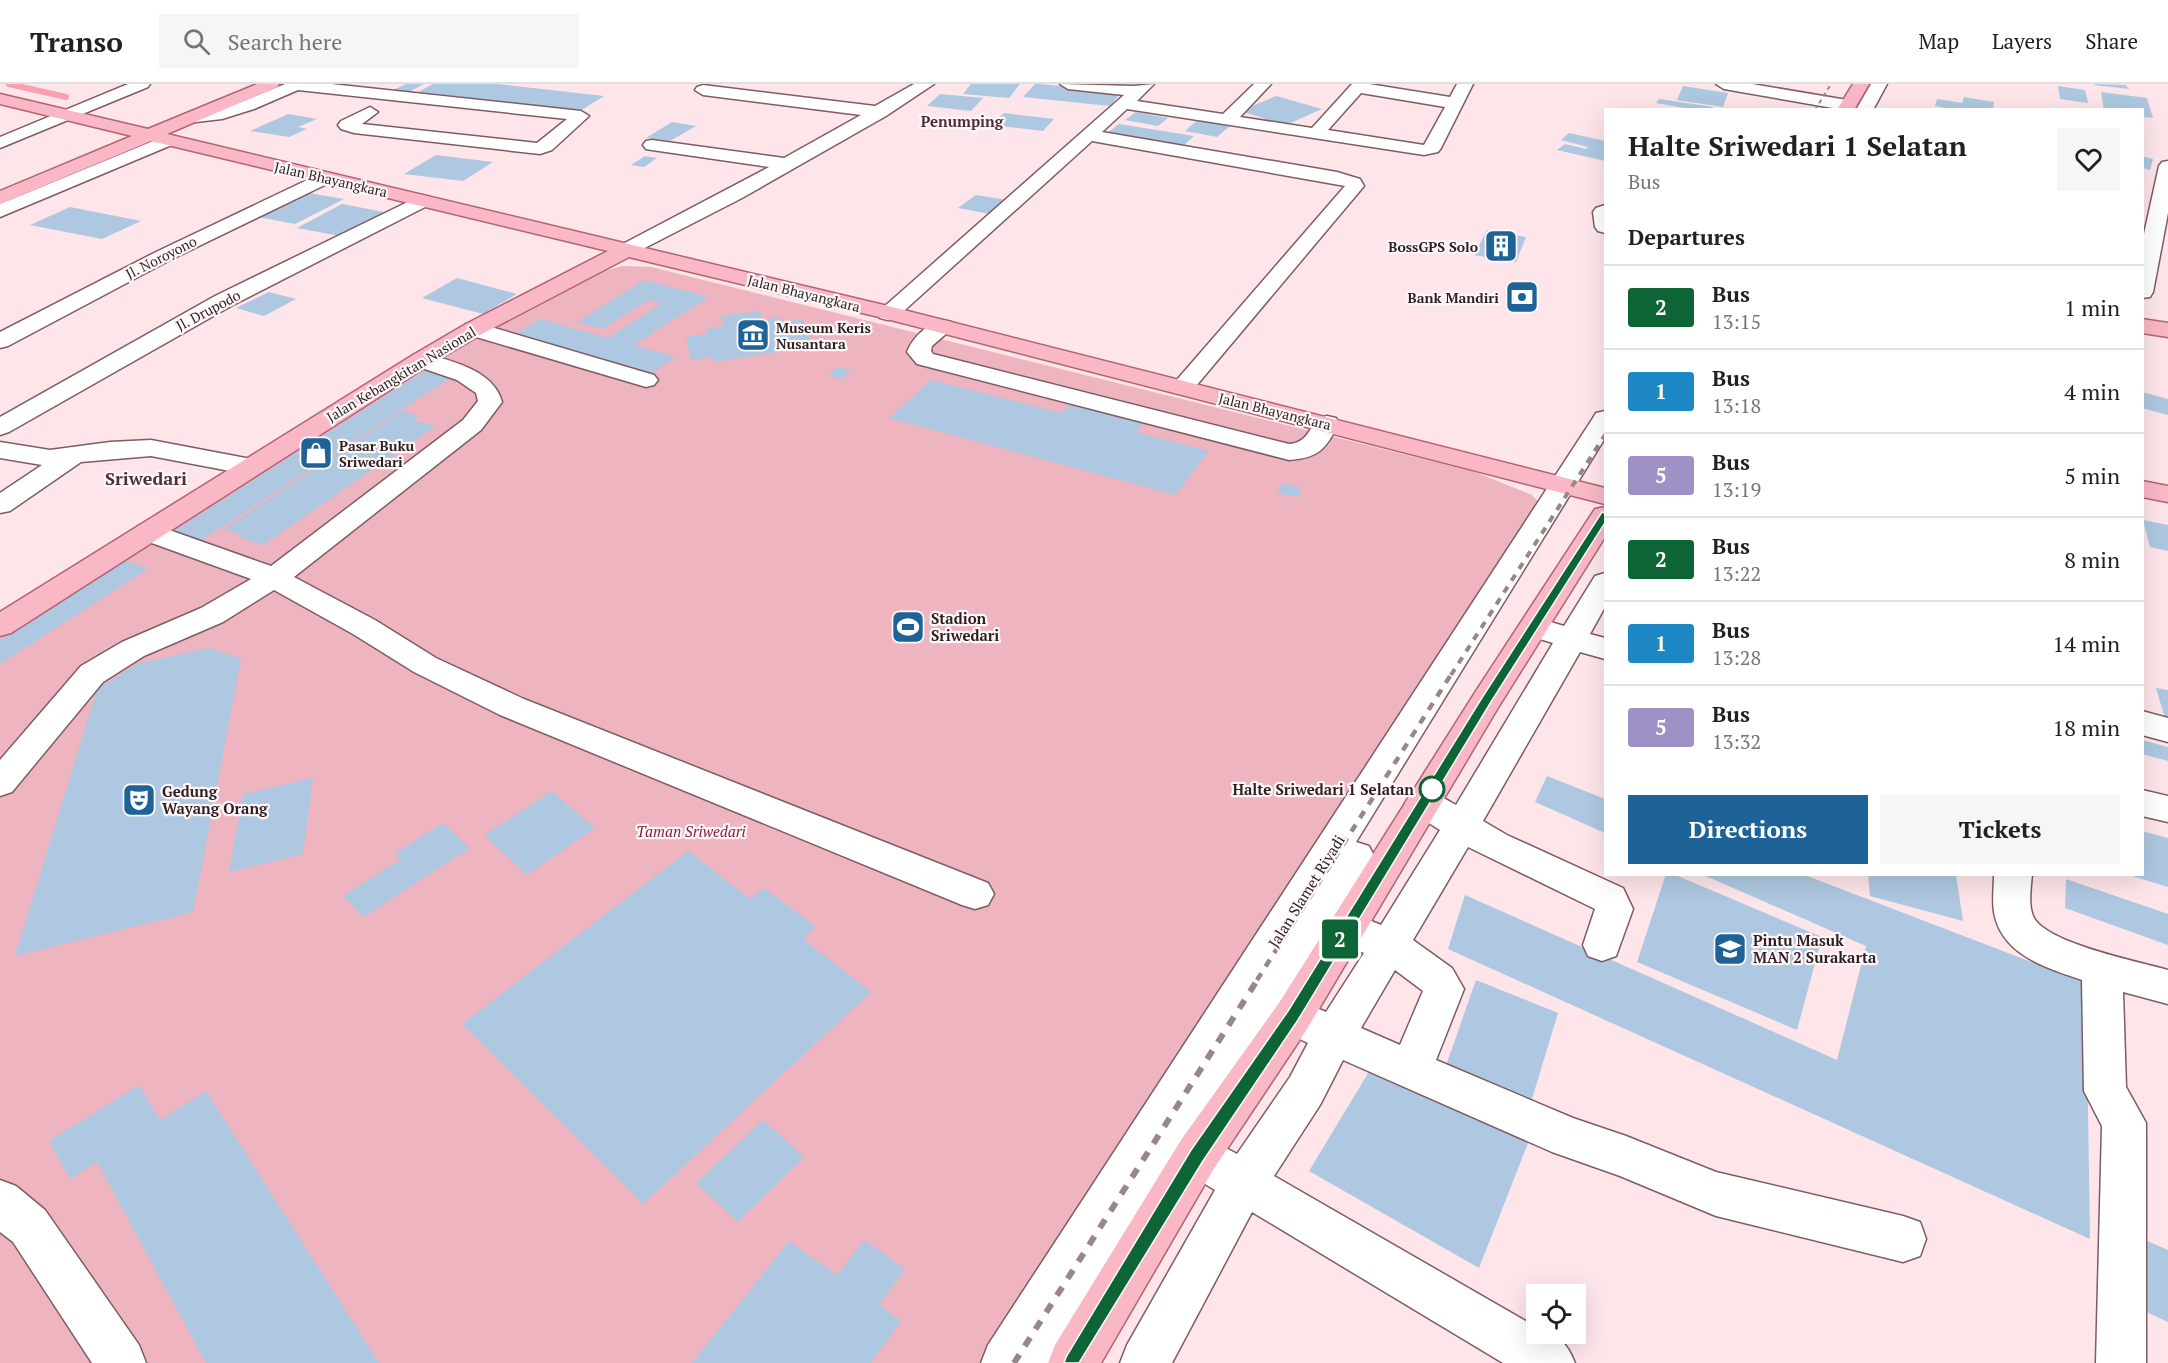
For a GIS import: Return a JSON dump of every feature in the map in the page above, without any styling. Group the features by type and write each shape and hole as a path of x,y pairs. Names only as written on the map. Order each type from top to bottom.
{"main road":[{"path":"0,198 160,138 196,117 271,84"},
{"path":"1852,108 1861,84"},
{"name":"Jalan Bhayangkara","path":"0,99 943,327 1327,423 1589,497"},
{"name":"Jalan Kebangkitan Nasional","path":"0,626 422,360 474,329 626,250"},
{"path":"2144,326 2168,330"},
{"path":"2144,489 2168,494"},
{"path":"1073,1363 1197,1155 1293,1016 1534,627 1589,497"}],"street":[{"path":"0,143 142,84"},
{"path":"196,117 208,117 237,109 297,84 581,116 540,149 354,128 347,125 370,112"},
{"path":"710,84 703,90 880,112"},
{"path":"626,250 735,194 880,112 906,91 926,84"},
{"path":"1068,84 1136,93 1227,120 1424,150 1432,148 1465,84"},
{"path":"1227,120 1263,84"},
{"path":"1724,84 1800,97 1824,105 1852,108 1879,84"},
{"path":"1824,105 1838,84"},
{"path":"1315,134 1359,86 1454,103"},
{"path":"888,314 1136,93"},
{"path":"1220,176 1269,127"},
{"path":"1090,135 1337,178 1353,183 1355,186 1354,190 1281,271 1183,387"},
{"path":"0,211 160,138"},
{"path":"652,145 786,165"},
{"path":"2144,281 2163,172"},
{"name":"Jl. Noroyono","path":"0,341 163,256 324,178"},
{"path":"21,189 43,193"},
{"name":"Jl. Drupodo","path":"0,427 223,301 422,201"},
{"path":"943,327 922,344 919,352 925,359 1289,452 1303,452 1313,447 1327,423"},
{"path":"474,329 645,380"},
{"path":"0,783 92,674 133,649 212,615 274,578 471,425 490,402 488,390 465,375 422,360"},
{"name":"Jalan Slamet Riyadi","path":"1006,1363 1589,497 1604,423"},
{"path":"0,450 36,458 71,457 110,450 151,448 251,467"},
{"path":"0,505 71,457"},
{"path":"1039,1363 1589,497 1604,459"},
{"path":"148,532 214,554 274,578 364,627 424,665 512,707 975,894"},
{"path":"1145,1363 1244,1182 1305,1091 1334,1036 1461,827 1588,644 1604,586"},
{"path":"1534,627 1588,644"},
{"path":"2144,724 2168,730"},
{"path":"1424,802 1461,827 1494,845 1610,899 1614,909 1602,945"},
{"path":"2144,803 2168,809"},
{"path":"2013,876 2012,905 2017,925 2030,940 2059,955 2168,987"},
{"path":"1347,927 1388,946 1435,976 1444,989 1412,1070"},
{"path":"2102,968 2105,1091 2124,1123 2121,1363"},
{"path":"1293,1016 1568,1137 1626,1157 1716,1194 1749,1204 1904,1239"},
{"path":"1197,1155 1550,1363"},
{"path":"0,1202 29,1226 120,1363"}],"green space":[{"name":"Taman Sriwedari","path":"622,266 651,267 1475,472 1532,495 1540,504 979,1363 0,1363 0,636 462,345 595,274"}],"building":[{"path":"406,84 424,84 407,93 391,91"},
{"path":"433,84 497,84 604,96 580,111 418,92"},
{"path":"971,84 1020,84 1009,98 963,94"},
{"path":"1035,84 1121,92 1110,106 1023,97"},
{"path":"2094,85 2126,85 2129,89"},
{"path":"1683,86 1728,93 1723,107 1677,100"},
{"path":"2058,86 2085,90 2088,103 2060,99"},
{"path":"2101,92 2147,98 2153,118 2144,117 2144,108 2104,108"},
{"path":"940,94 983,98 971,111 927,106"},
{"path":"1276,96 1322,109 1286,125 1240,111"},
{"path":"1964,97 1994,102 1993,108 1935,106 1937,99 1962,103"},
{"path":"1659,99 1713,107 1685,108 1656,103"},
{"path":"1136,112 1168,118 1158,126 1125,120"},
{"path":"1004,113 1054,119 1043,131 992,125"},
{"path":"288,114 317,119 298,127 307,129 289,137 250,131"},
{"path":"1199,119 1231,125 1217,137 1185,131"},
{"path":"672,122 696,126 670,141 646,138"},
{"path":"1119,124 1194,136 1182,147 1106,134"},
{"path":"1569,133 1604,141 1604,161 1557,150 1565,144 1586,149 1588,147 1561,140"},
{"path":"436,155 493,162 463,181 404,174"},
{"path":"645,156 657,158 644,167 631,165"},
{"path":"2144,157 2153,159 2150,170 2144,168"},
{"path":"303,192 344,199 295,224 253,216"},
{"path":"976,195 1007,200 990,214 958,208"},
{"path":"342,204 384,212 340,236 297,228"},
{"path":"70,207 141,221 102,239 30,225"},
{"name":"BossGPS Solo","path":"1487,230 1526,237 1516,262 1474,255"},
{"path":"457,278 517,294 483,314 422,298"},
{"path":"644,280 709,297 634,345 675,357 652,373 515,334 540,319 608,338 662,303 648,300 603,329 577,322"},
{"path":"269,292 296,299 264,316 236,308"},
{"name":"Museum Keris Nusantara","path":"760,311 762,320 781,317 783,322 803,319 811,342 790,345 792,350 714,362 713,357 691,360 686,337 708,333 707,328 724,326 721,316"},
{"path":"837,367 851,370 842,379 828,376"},
{"name":"Pasar Buku Sriwedari","path":"429,368 455,375 202,540 174,531"},
{"path":"931,380 1061,413 1074,400 1148,418 1136,432 1209,451 1175,495 889,418"},
{"path":"2144,393 2168,399 2168,415 2144,409"},
{"path":"402,411 419,416 413,420 436,426 263,545 238,537 242,535 224,529"},
{"path":"1282,483 1302,488 1298,497 1277,493"},
{"path":"2144,520 2168,525 2168,551 2150,547"},
{"path":"125,560 148,569 0,664 0,639"},
{"name":"Gedung Wayang Orang","path":"209,648 241,659 193,912 15,956 97,689 139,663"},
{"path":"2156,688 2168,690 2168,719 2165,718"},
{"path":"2144,741 2168,747 2168,761 2144,755"},
{"path":"1547,776 1604,799 1604,833 1535,802"},
{"path":"313,778 303,854 229,872 243,794"},
{"path":"552,791 595,828 527,875 484,835"},
{"path":"443,823 470,848 363,917 343,896 401,859 395,853"},
{"path":"2144,832 2168,838 2168,887 2132,876 2144,876"},
{"path":"688,851 750,899 764,888 816,927 803,939 871,992 643,1204 462,1024"},
{"name":"Pintu Masuk MAN 2 Surakarta","path":"1665,876 1678,876 1822,937 1797,1030 1637,962"},
{"path":"1706,876 1807,876 2086,983 2090,1239 1448,949 1465,895 1837,1060 1866,946"},
{"path":"1868,876 1956,876 1963,921 1870,896"},
{"path":"2066,879 2168,914 2168,945 2065,908"},
{"path":"1476,980 1558,1013 1528,1112 1442,1077"},
{"path":"1373,1065 1530,1138 1479,1268 1309,1171"},
{"path":"139,1085 160,1120 206,1091 379,1363 206,1363 97,1162 70,1179 49,1141"},
{"path":"763,1120 804,1157 738,1222 696,1183"},
{"path":"2131,1234 2168,1250 2168,1322 2133,1306"},
{"path":"864,1240 905,1269 879,1305 901,1321 871,1363 692,1363 789,1241 837,1275"}],"waterway":[{"path":"9,84 66,97"}],"railway":[{"path":"1816,108 1831,84"},
{"path":"1451,675 1604,437"},
{"path":"1257,980 1452,673"},
{"path":"1014,1363 1258,979"}],"bus line":[{"name":"2","path":"1073,1363 1197,1155 1293,1016 1487,699 1604,517"}],"place":[{"name":"BossGPS Solo","path":"1501,246"},
{"name":"Bank Mandiri","path":"1522,297"},
{"name":"Museum Keris Nusantara","path":"753,335"},
{"name":"Pasar Buku Sriwedari","path":"316,453"},
{"name":"Stadion Sriwedari","path":"908,627"},
{"name":"Halte Sriwedari 1 Selatan","path":"1432,789"},
{"name":"Gedung Wayang Orang","path":"139,800"},
{"name":"Pintu Masuk MAN 2 Surakarta","path":"1730,949"}],"district":[{"name":"Penumping","path":"962,121"},
{"name":"Sriwedari","path":"146,478"}]}
